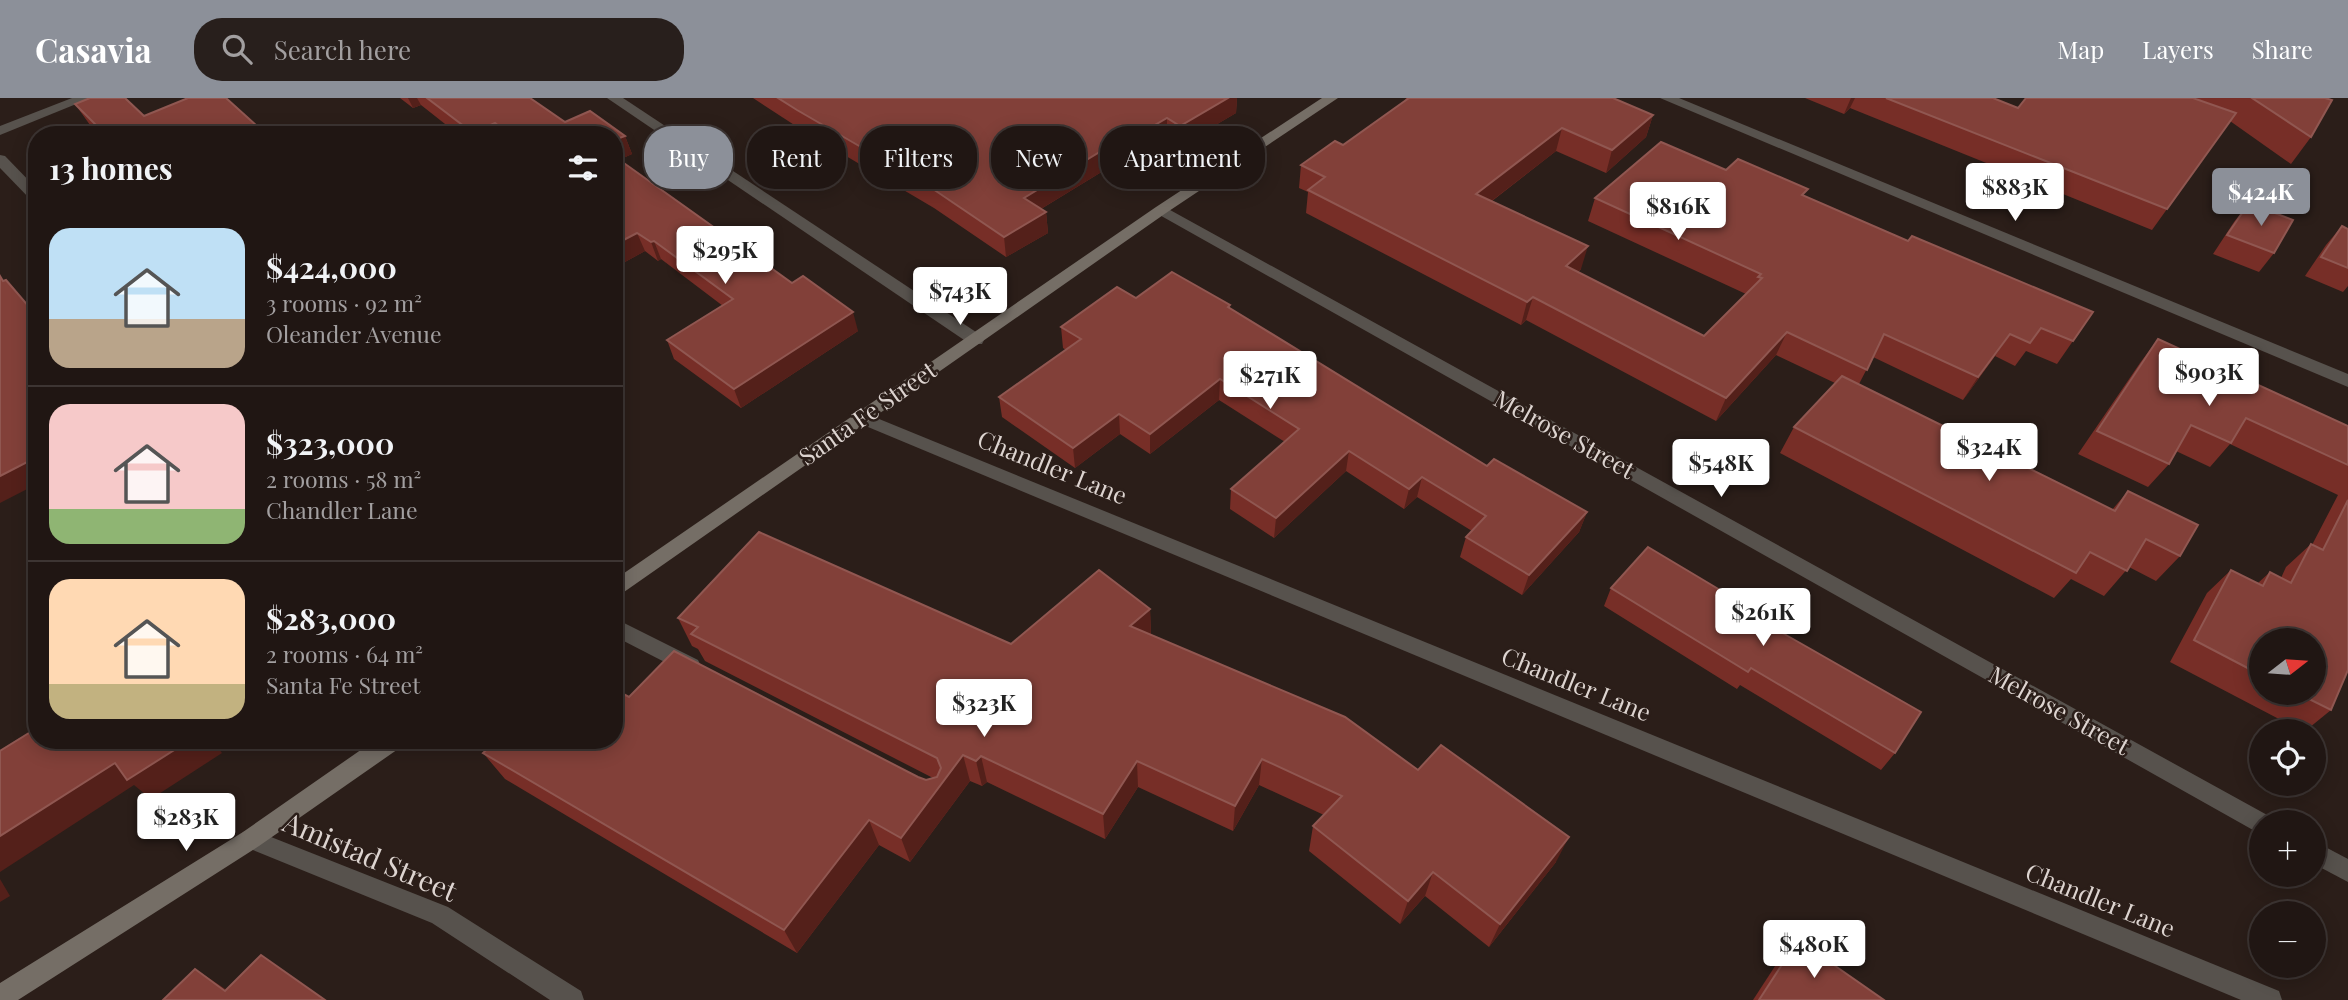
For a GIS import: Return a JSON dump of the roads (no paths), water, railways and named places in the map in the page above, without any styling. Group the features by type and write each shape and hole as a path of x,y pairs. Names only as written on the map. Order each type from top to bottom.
{"main road":[{"name":"Santa Fe Street","path":"623,585 1161,210 1326,99"},
{"path":"0,998 251,839 380,749"}],"street":[{"path":"0,131 84,98"},
{"path":"614,98 975,340"},
{"path":"1667,98 2348,381"},
{"path":"0,159 28,189"},
{"name":"Melrose Street","path":"1161,210 2249,816"},
{"name":"Chandler Lane","path":"862,418 2270,1000"},
{"path":"623,631 713,678"},
{"name":"Amistad Street","path":"251,839 440,915 572,1000"},
{"path":"2326,859 2348,871"}]}
